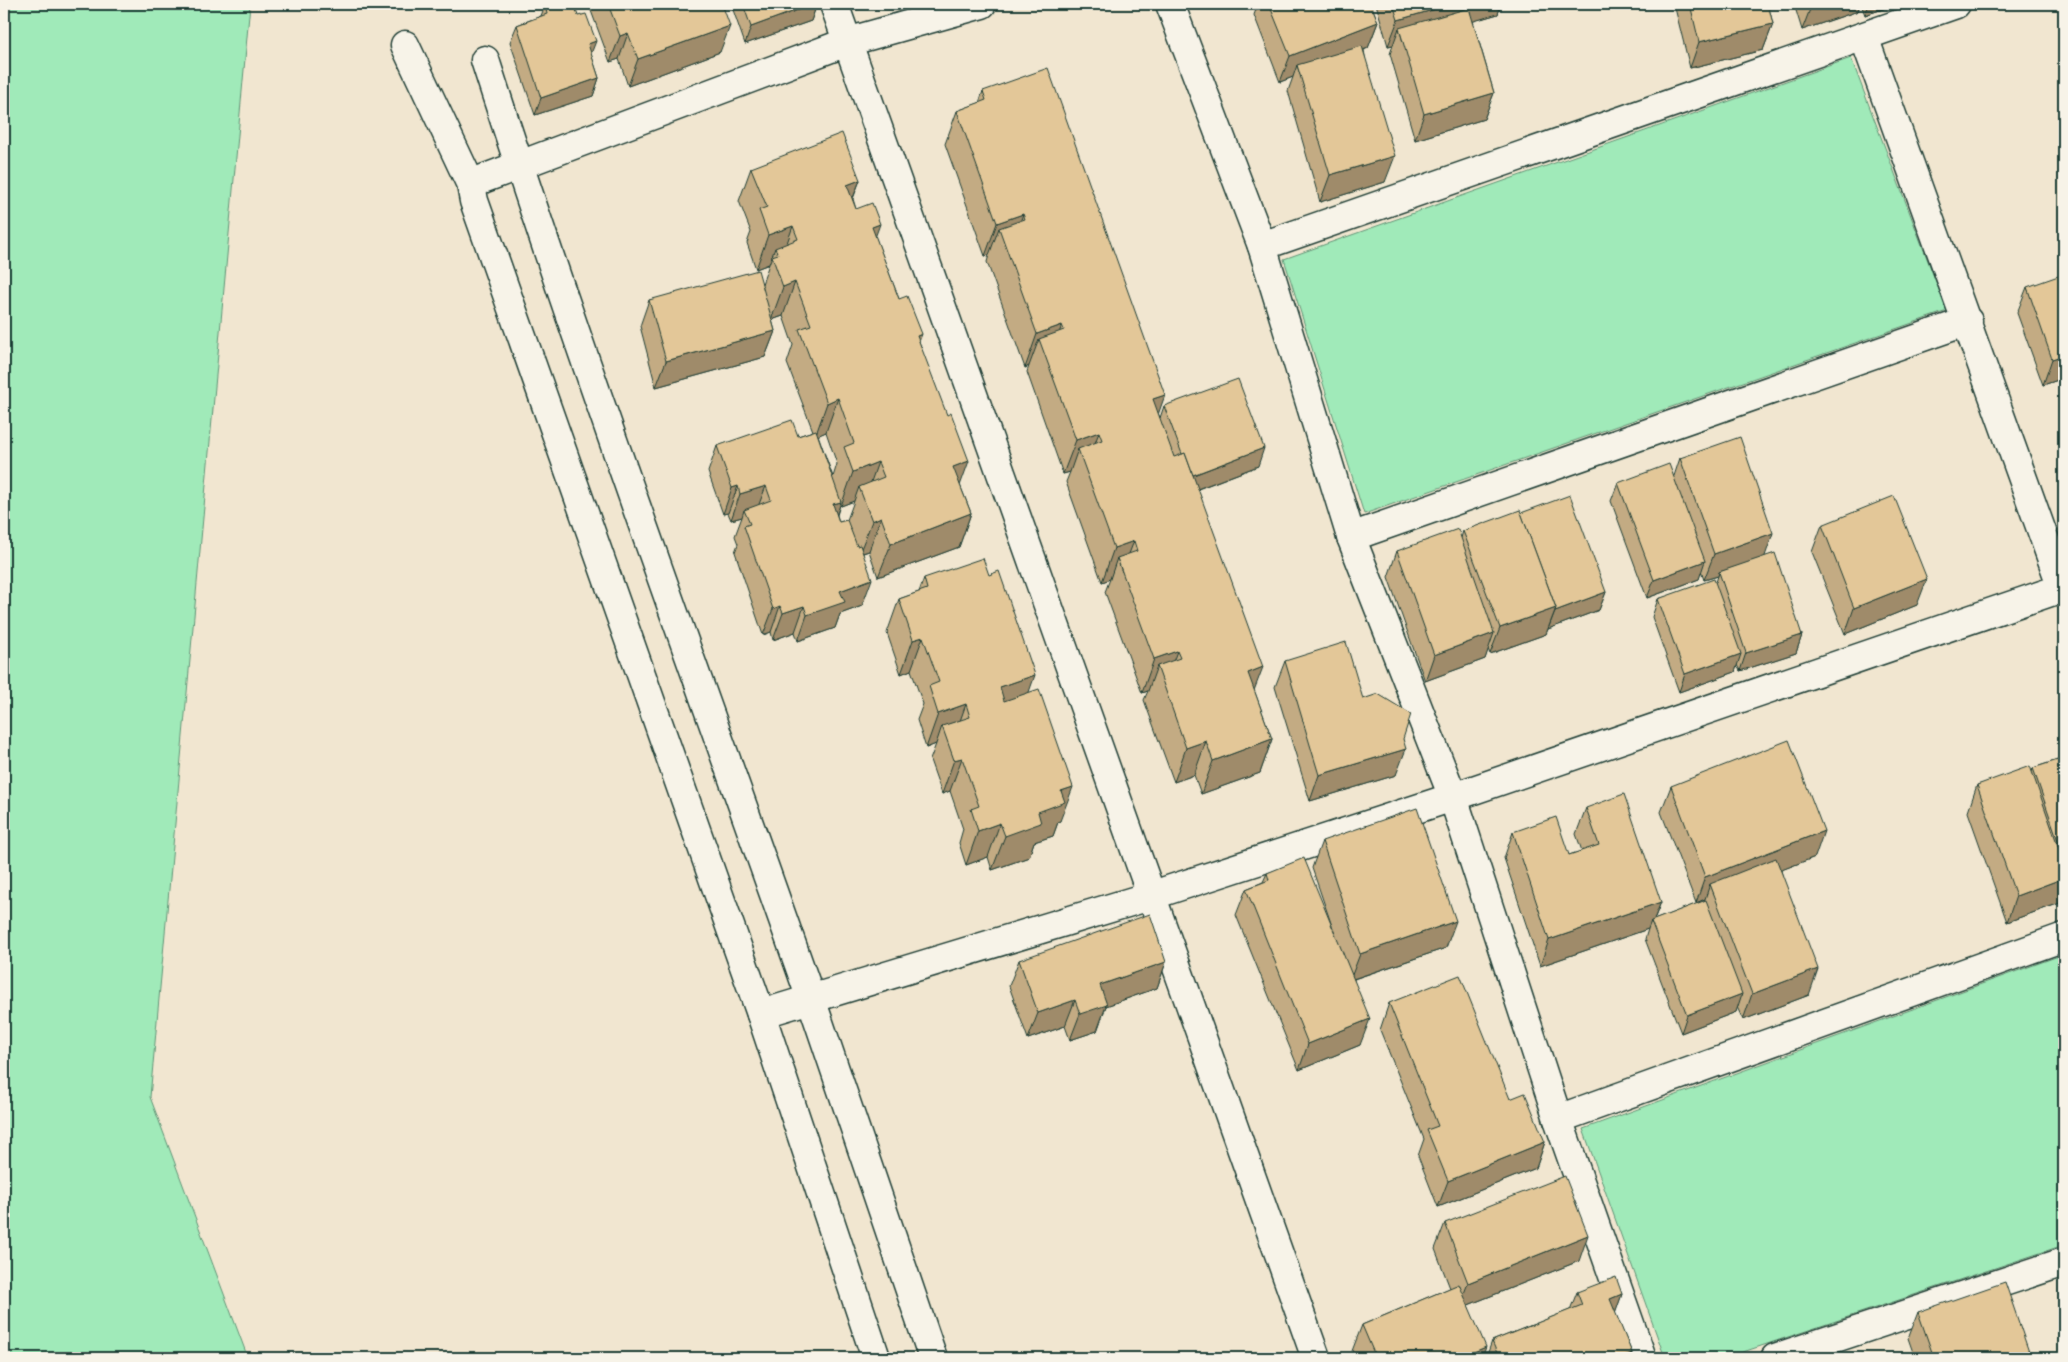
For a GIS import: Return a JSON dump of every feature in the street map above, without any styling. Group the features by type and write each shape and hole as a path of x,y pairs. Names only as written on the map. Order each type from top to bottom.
{"street":[{"path":"834,4 1316,1358"},
{"path":"472,185 480,180 847,42 982,4"},
{"path":"1170,4 1262,246 1351,537 1453,797 1558,1119 1642,1358"},
{"path":"1262,246 1956,4"},
{"path":"761,1014 1150,896 1453,797 2063,591 1968,321 1864,37"},
{"path":"405,45 472,185 477,211 761,1014 876,1358"},
{"path":"485,60 519,166 689,660 811,999 933,1358"},
{"path":"1351,537 1968,321"},
{"path":"1558,1119 2064,937"},
{"path":"1775,1358 2064,1262"}],"green space":[{"path":"4,4 250,4 150,1097 248,1358 4,1358"},
{"path":"1851,58 1947,311 1364,514 1284,259"},
{"path":"2064,954 2064,1245 1725,1358 1665,1358 1583,1129"}],"building":[{"path":"574,4 578,16 586,14 596,41 588,44 599,78 541,98 517,25 547,14 545,5"},
{"path":"608,4 722,4 730,26 638,59 628,33 620,36"},
{"path":"743,4 814,4 751,27"},
{"path":"1269,4 1371,4 1378,22 1290,56"},
{"path":"1393,4 1453,4 1398,20"},
{"path":"1690,4 1768,4 1773,24 1699,42"},
{"path":"1469,8 1494,93 1424,114 1399,28"},
{"path":"1362,46 1395,156 1330,175 1297,65"},
{"path":"1048,68 1165,395 1153,399 1174,457 1185,453 1263,667 1248,673 1272,739 1213,761 1206,741 1186,748 1157,666 1180,658 1177,651 1154,659 1117,558 1137,551 1134,541 1114,548 1078,449 1102,440 1099,432 1076,440 1039,339 1064,330 1062,325 1037,334 999,228 1025,219 1023,214 997,223 957,111 986,100 983,91"},
{"path":"842,133 860,180 847,185 856,209 872,203 880,224 872,227 899,299 907,296 922,334 917,336 947,415 951,413 969,461 953,467 971,513 891,544 881,517 872,521 859,487 884,477 878,462 853,472 844,447 854,443 838,398 827,403 799,329 811,325 795,282 783,287 772,256 778,254 775,248 798,239 793,226 768,235 759,210 767,207 751,168"},
{"path":"758,270 775,331 666,361 649,300"},
{"path":"2064,274 2064,355 2052,359 2027,287"},
{"path":"1238,379 1264,448 1193,475 1185,453 1182,454 1164,406"},
{"path":"792,420 798,436 816,430 841,502 833,504 839,522 847,520 857,546 860,545 872,579 840,591 845,602 807,615 804,606 783,613 780,606 773,609 744,526 750,524 744,510 771,500 766,486 740,494 738,486 732,488 717,446"},
{"path":"1740,437 1773,533 1714,554 1680,458"},
{"path":"1669,464 1705,561 1654,580 1618,483"},
{"path":"1570,495 1606,592 1555,611 1556,608 1521,513"},
{"path":"1894,496 1927,579 1854,608 1822,525"},
{"path":"1520,510 1556,608 1500,628 1463,531"},
{"path":"1458,529 1494,633 1434,655 1397,551"},
{"path":"1775,553 1802,635 1746,653 1719,572"},
{"path":"983,558 989,575 999,571 1035,675 1000,687 1004,701 1039,689 1073,787 1061,791 1065,802 1038,812 1041,823 1005,836 1000,823 978,831 971,809 979,806 962,758 954,760 942,726 970,717 966,704 938,714 929,686 939,682 923,637 913,640 899,599 927,589 924,578"},
{"path":"1714,579 1741,654 1685,674 1658,599"},
{"path":"1346,642 1363,699 1378,694 1411,714 1403,739 1406,749 1319,775 1285,661"},
{"path":"1789,740 1824,831 1705,877 1671,786"},
{"path":"2064,758 2064,858 2033,768"},
{"path":"2030,766 2064,863 2064,878 2016,896 1977,785"},
{"path":"1624,794 1661,902 1549,940 1513,832 1556,817 1569,855 1599,845 1586,808"},
{"path":"1417,808 1456,921 1360,954 1322,841"},
{"path":"1304,858 1370,1019 1308,1044 1246,889 1269,880 1267,873"},
{"path":"1776,858 1818,969 1752,994 1710,884"},
{"path":"1706,900 1742,994 1687,1015 1651,921"},
{"path":"1150,914 1166,962 1100,985 1107,1005 1080,1014 1075,1000 1038,1013 1019,960"},
{"path":"1460,975 1510,1099 1525,1093 1545,1142 1448,1181 1427,1130 1438,1126 1389,1003"},
{"path":"1565,1176 1588,1235 1468,1283 1445,1223"},
{"path":"1616,1277 1622,1294 1610,1299 1632,1353 1618,1358 1499,1358 1492,1341 1582,1305 1577,1292"},
{"path":"2005,1282 2031,1358 1934,1358 1918,1312"},
{"path":"1459,1284 1486,1347 1459,1358 1376,1358 1362,1325"}]}
